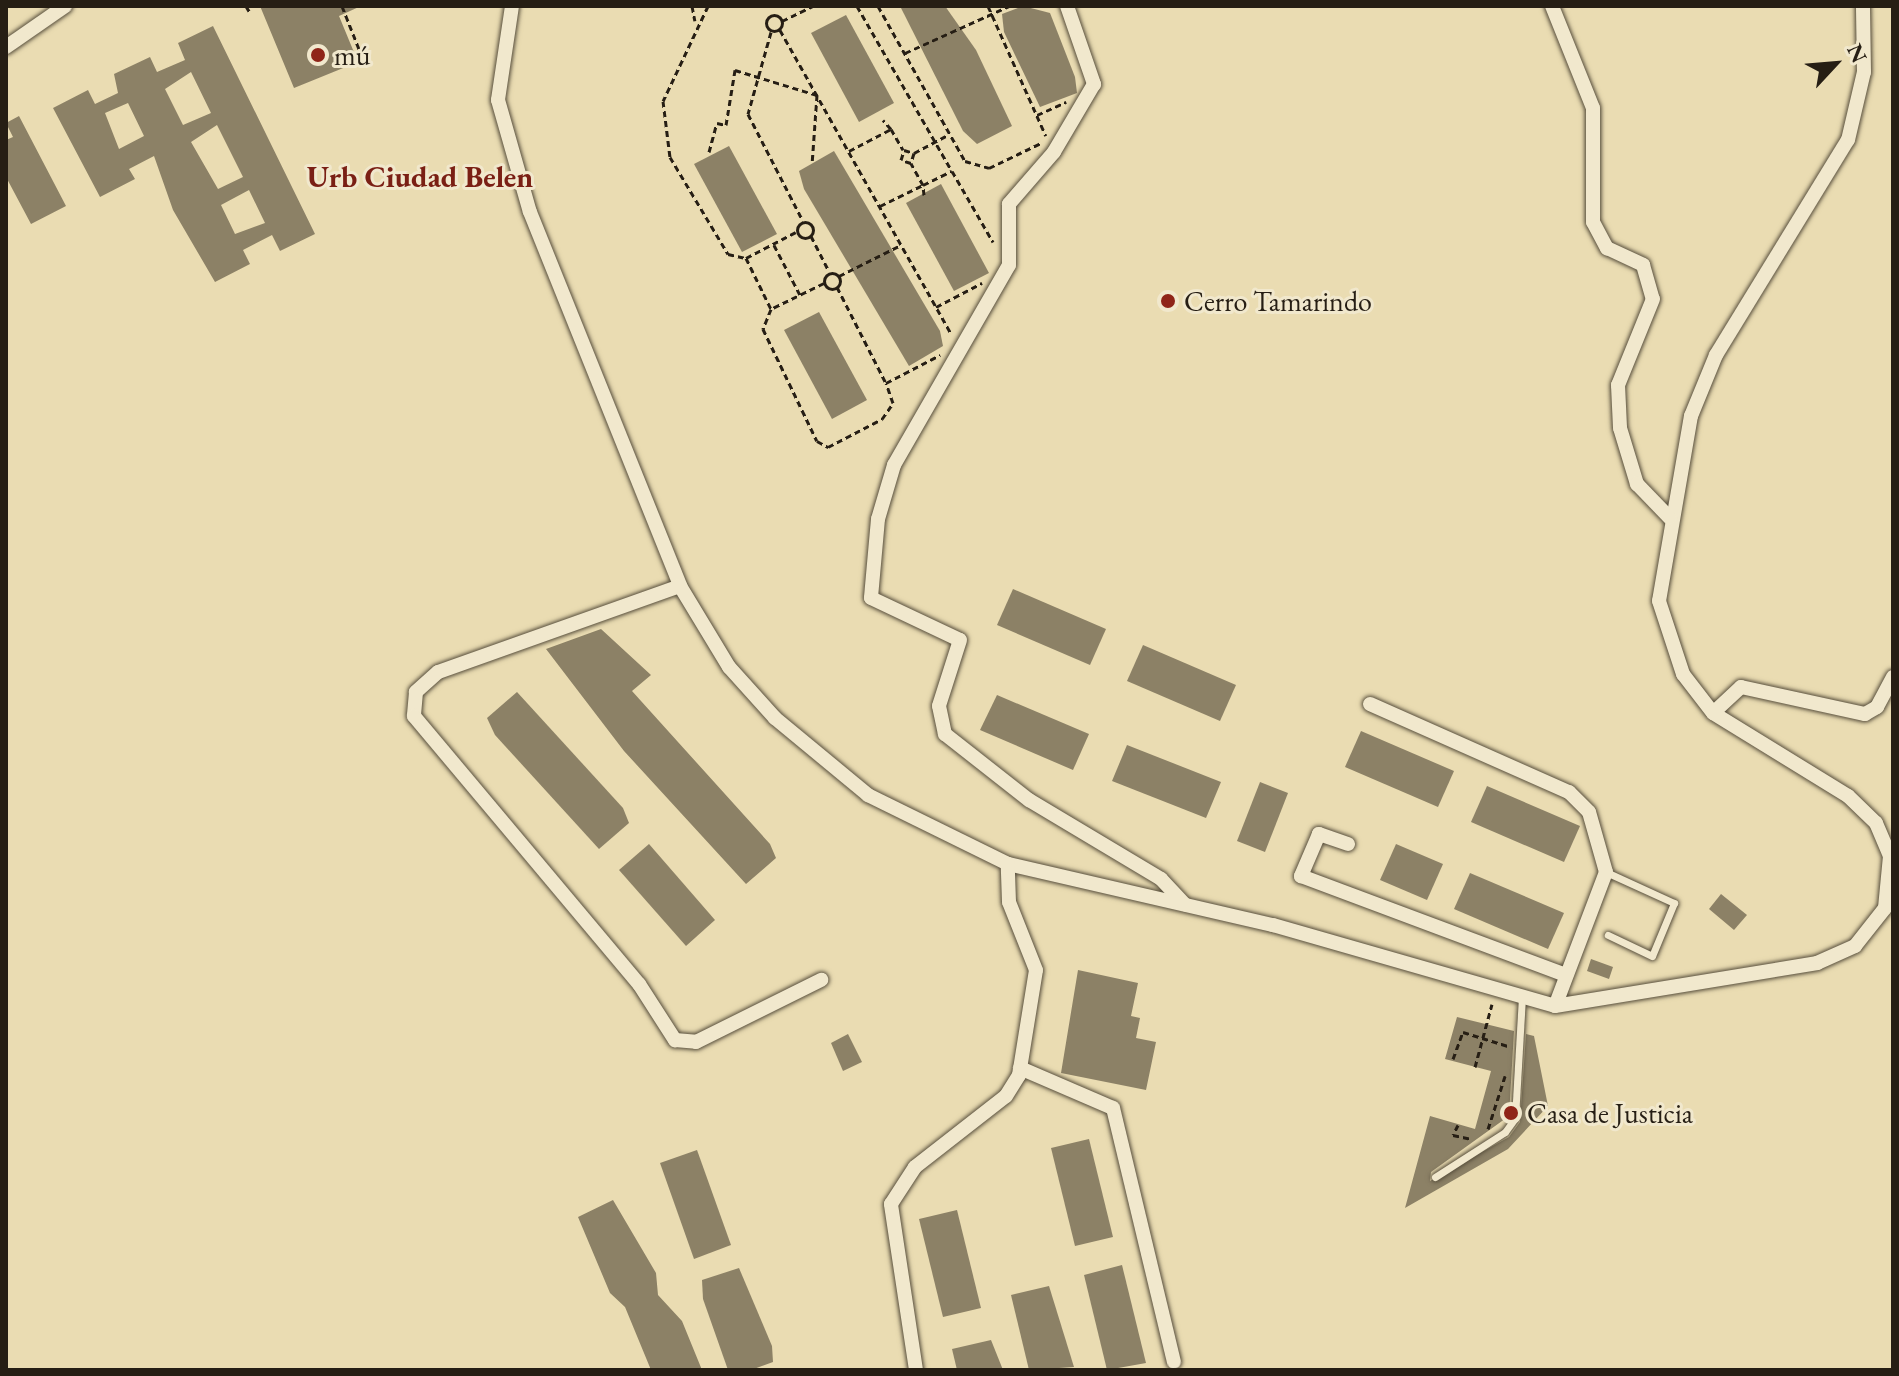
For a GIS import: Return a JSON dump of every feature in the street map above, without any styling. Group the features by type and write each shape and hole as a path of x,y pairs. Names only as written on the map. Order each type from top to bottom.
{"street":[{"path":"6,47 65,6"},
{"path":"512,6 498,70 504,138 680,586 729,667 801,742 868,795 1008,864 1185,905 1555,1006 1817,963 1855,946 1881,917 1891,868 1876,823 1848,796 1713,713 1683,674 1664,627 1659,601 1670,518 1708,373 1848,140 1864,72 1863,6"},
{"path":"1067,6 1094,84 1054,152 1009,204 1009,265 894,465 878,519 871,598 960,640 939,706 945,734 1029,800 1161,879 1185,905"},
{"path":"1552,6 1593,108 1593,222 1607,248 1643,265 1653,299 1618,385 1620,428 1637,484 1670,518"},
{"path":"680,586 438,672 416,692 414,716 639,984 675,1040 696,1042 821,980"},
{"path":"1713,713 1741,687 1865,714 1893,677"},
{"path":"1370,704 1569,792 1591,818 1606,872 1555,1006"},
{"path":"1348,844 1319,834 1301,876 1566,975"},
{"path":"916,1370 893,1251 893,1198 915,1167 1006,1096 1020,1068 1036,970 1009,902 1008,864"},
{"path":"1020,1068 1113,1108 1174,1362"}],"lane":[{"path":"1606,872 1674,903 1652,956 1608,935"},
{"path":"1435,1177 1505,1132 1515,1118 1522,997"}],"path":[{"path":"342,6 363,59"},
{"path":"692,6 695,21"},
{"path":"708,6 695,21 663,101 670,157 728,254 746,258 796,232 803,221"},
{"path":"813,6 782,21 767,18 771,32 748,114 803,221 813,228 811,236 830,272 839,276"},
{"path":"857,6 996,248"},
{"path":"878,6 965,161 989,168 1048,140 988,6"},
{"path":"905,53 1009,6"},
{"path":"782,21 780,30 954,338 948,346 886,383"},
{"path":"771,32 780,30"},
{"path":"709,152 717,123 726,125 735,70 817,95"},
{"path":"812,164 817,95"},
{"path":"1037,115 1073,98"},
{"path":"883,120 904,150 914,153 949,135"},
{"path":"849,151 891,129"},
{"path":"904,150 901,160 911,163 923,185 924,195"},
{"path":"911,163 914,153"},
{"path":"879,206 952,171"},
{"path":"796,232 811,236"},
{"path":"774,244 800,295"},
{"path":"839,276 901,245"},
{"path":"746,258 771,309"},
{"path":"830,272 824,283 771,309 763,329 817,441 828,447 882,419 893,403 837,287 839,276"},
{"path":"936,307 987,280"},
{"path":"824,283 837,287"},
{"path":"1475,1067 1495,989"},
{"path":"1453,1059 1463,1032 1503,1042 1511,1055"},
{"path":"1458,1125 1453,1135 1470,1139 1489,1128 1508,1067"}],"building":[{"path":"260,6 361,6 339,16 358,62 294,88"},
{"path":"900,6 945,6 976,50 1012,126 977,144 963,131"},
{"path":"1023,6 1050,13 1075,77 1077,93 1040,107 1004,32 1002,14"},
{"path":"846,15 894,103 859,122 811,33"},
{"path":"213,26 315,234 280,251 272,235 243,250 250,264 215,282 173,210 154,156 129,169 135,179 100,197 53,108 88,90 95,104 118,93 114,74 150,57 157,72 185,60 178,43","holes":["191,72 211,113 183,125 165,89","128,103 144,136 119,149 105,113","217,125 243,177 218,189 191,142","249,190 265,223 235,234 221,205"]},
{"path":"19,116 66,206 31,224 6,177 6,140 13,137 6,123"},
{"path":"729,146 777,234 742,252 694,164"},
{"path":"834,151 940,331 943,346 909,366 804,189 799,171"},
{"path":"941,184 989,273 954,291 906,203"},
{"path":"819,312 867,400 832,419 784,330"},
{"path":"1013,589 1106,629 1090,665 997,625"},
{"path":"601,629 651,675 632,691 770,844 776,858 746,884 624,751 546,649"},
{"path":"1143,645 1236,685 1220,721 1127,681"},
{"path":"517,692 623,808 629,823 599,849 495,735 487,718"},
{"path":"997,695 1089,734 1073,770 980,730"},
{"path":"1361,731 1454,771 1438,807 1345,767"},
{"path":"1127,745 1221,782 1206,818 1112,781"},
{"path":"1260,782 1288,793 1265,852 1237,841"},
{"path":"1487,786 1580,826 1564,862 1471,822"},
{"path":"649,844 715,920 686,946 619,870"},
{"path":"1396,844 1443,864 1427,900 1380,880"},
{"path":"1470,873 1564,913 1548,949 1454,909"},
{"path":"1721,894 1747,915 1734,930 1709,909"},
{"path":"1591,959 1613,967 1609,979 1587,971"},
{"path":"1078,970 1138,983 1131,1016 1140,1018 1136,1038 1156,1042 1146,1090 1061,1073"},
{"name":"Casa de Justicia","path":"1457,1017 1514,1031 1509,1116 1431,1172 1430,1181 1509,1137 1520,1122 1526,1034 1534,1036 1548,1106 1508,1149 1405,1208 1430,1116 1475,1129 1491,1071 1445,1059"},
{"path":"848,1034 862,1062 843,1071 831,1043"},
{"path":"1089,1139 1113,1237 1075,1246 1051,1148"},
{"path":"697,1150 731,1245 694,1259 660,1163"},
{"path":"613,1200 656,1273 658,1295 682,1321 702,1370 651,1370 625,1307 610,1293 578,1217"},
{"path":"957,1210 981,1308 943,1317 919,1219"},
{"path":"1122,1265 1146,1363 1107,1370 1084,1275"},
{"path":"739,1268 772,1346 773,1362 751,1370 728,1370 703,1299 702,1280"},
{"path":"1049,1286 1074,1367 1029,1370 1011,1295"},
{"path":"991,1340 1003,1370 957,1370 952,1349"}],"place":[{"name":"mú","path":"318,55"},
{"name":"Cerro Tamarindo","path":"1168,301"},
{"name":"Casa de Justicia","path":"1511,1113"}],"district":[{"name":"Urb Ciudad Belen","path":"420,177"}]}
